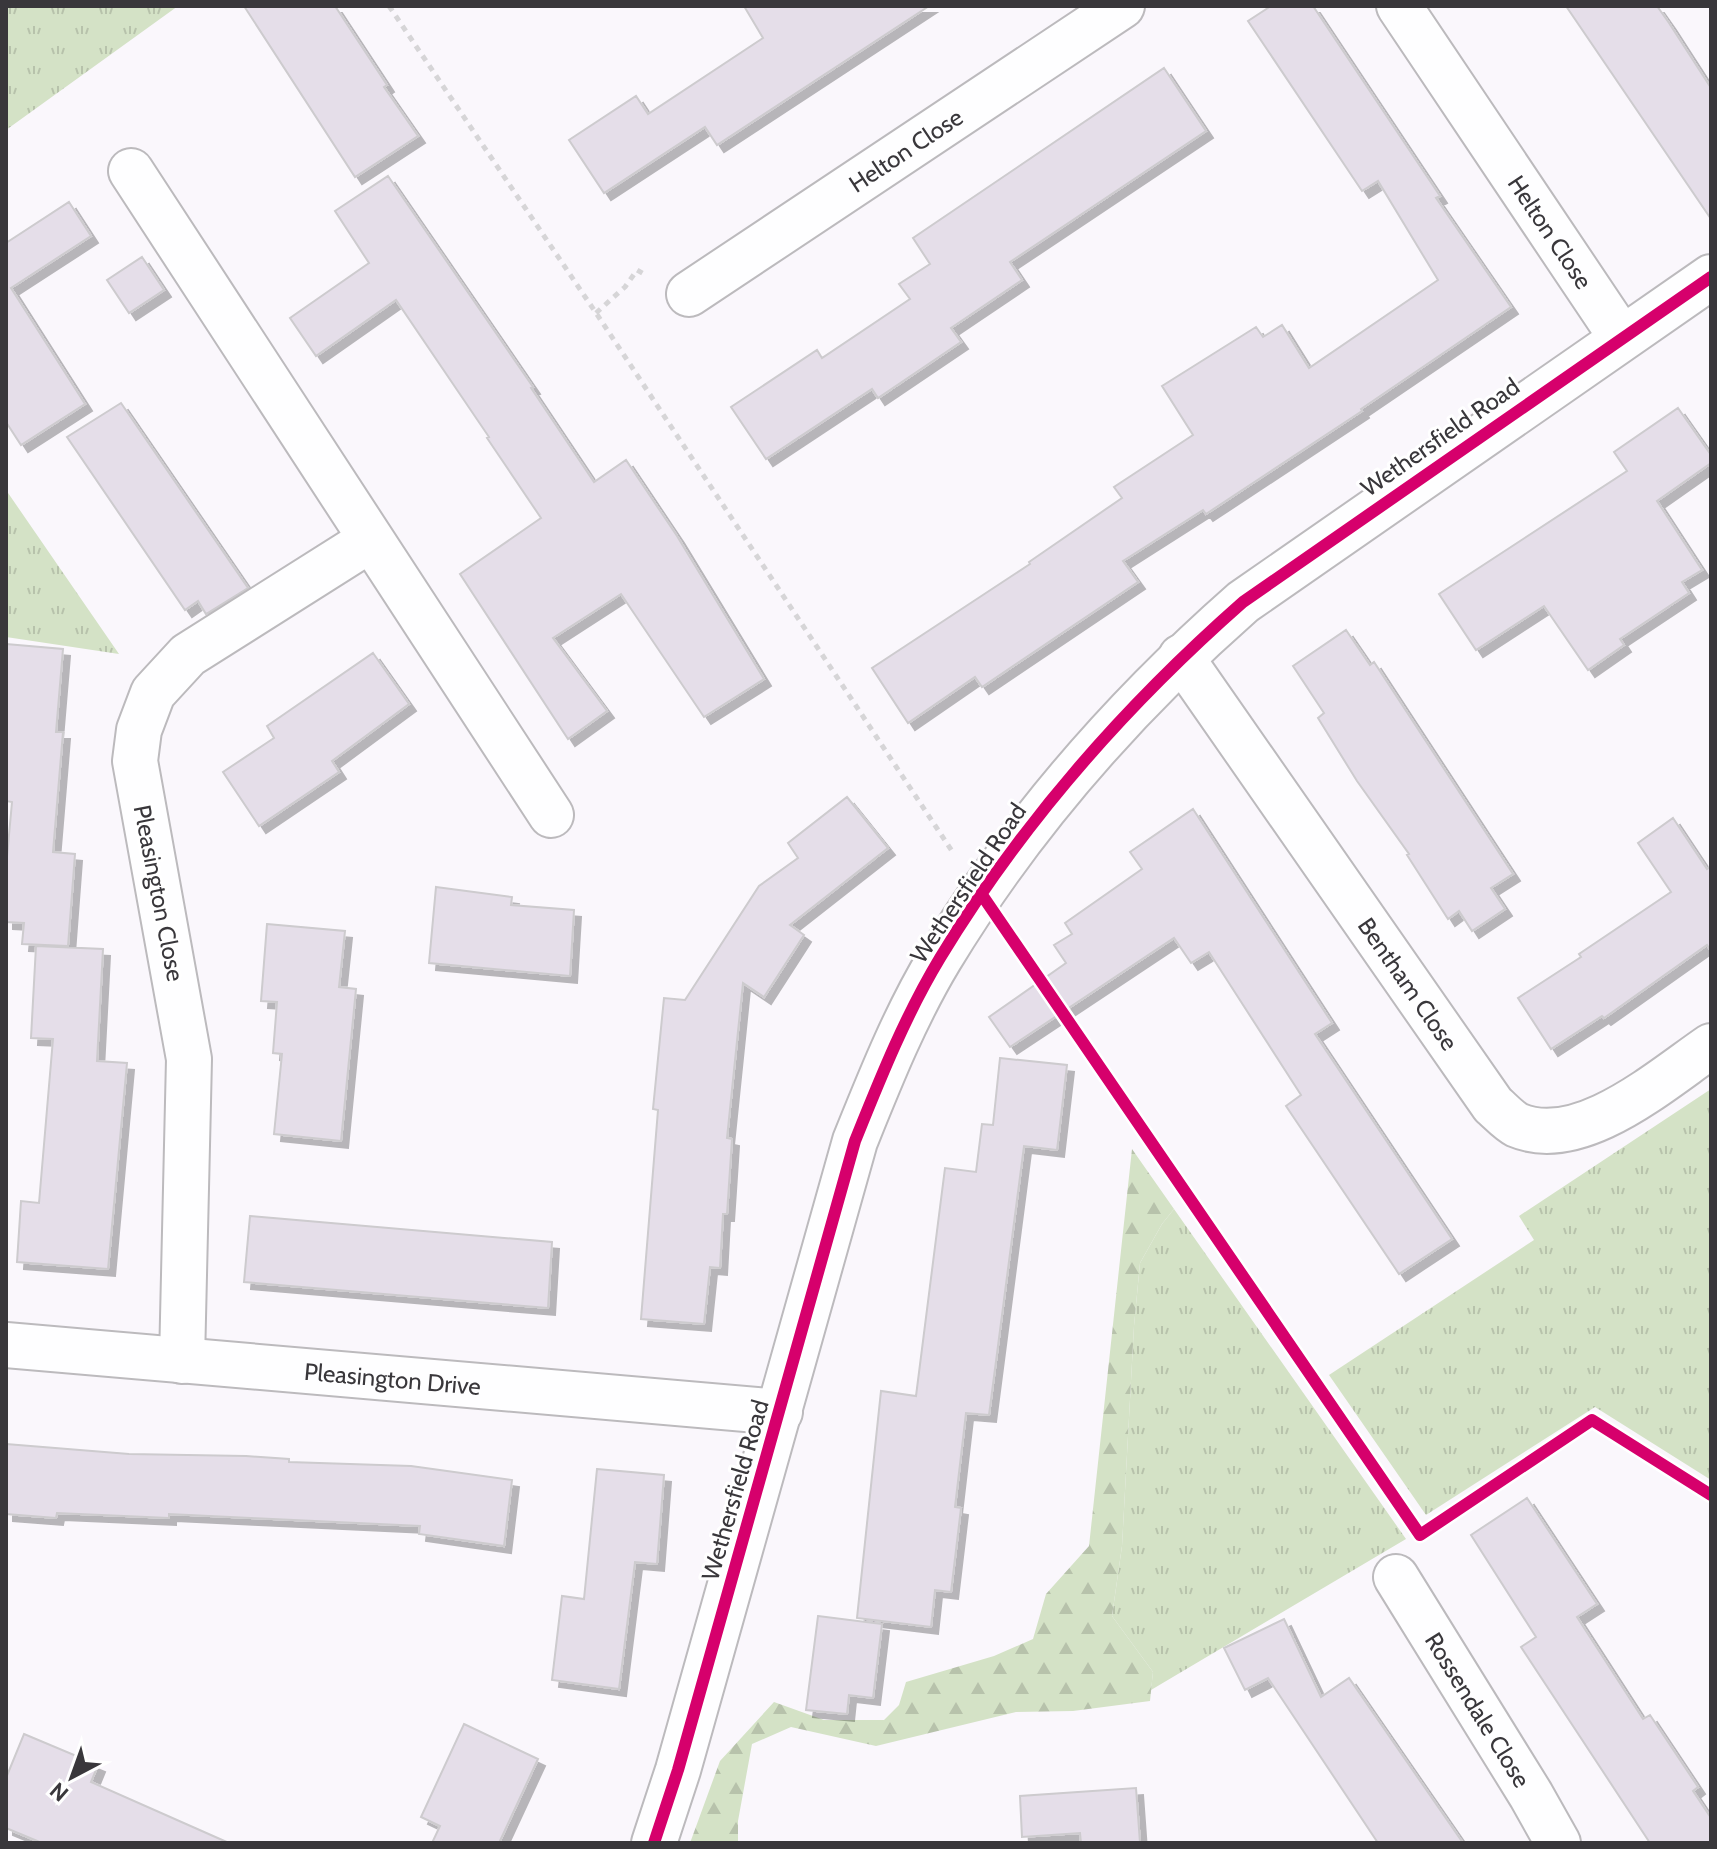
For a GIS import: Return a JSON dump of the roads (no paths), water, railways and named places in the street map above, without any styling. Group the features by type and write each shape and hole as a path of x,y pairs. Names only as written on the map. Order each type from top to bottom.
{"street":[{"name":"Helton Close","path":"689,294 1122,6"},
{"name":"Helton Close","path":"1399,6 1621,337"},
{"path":"131,171 551,815"},
{"name":"Wethersfield Road","path":"654,1843 683,1756 855,1141 894,1045 939,959 982,895 1067,779 1181,657 1243,602 1711,277"},
{"name":"Pleasington Close","path":"182,1361 189,1059 135,761 139,730 153,693 188,655 370,540"},
{"name":"Bentham Close","path":"1181,657 1493,1105 1515,1124 1546,1132 1574,1129 1602,1119 1711,1046"},
{"name":"Pleasington Drive","path":"6,1345 780,1412"},
{"name":"Rossendale Close","path":"1396,1577 1558,1843"}]}
